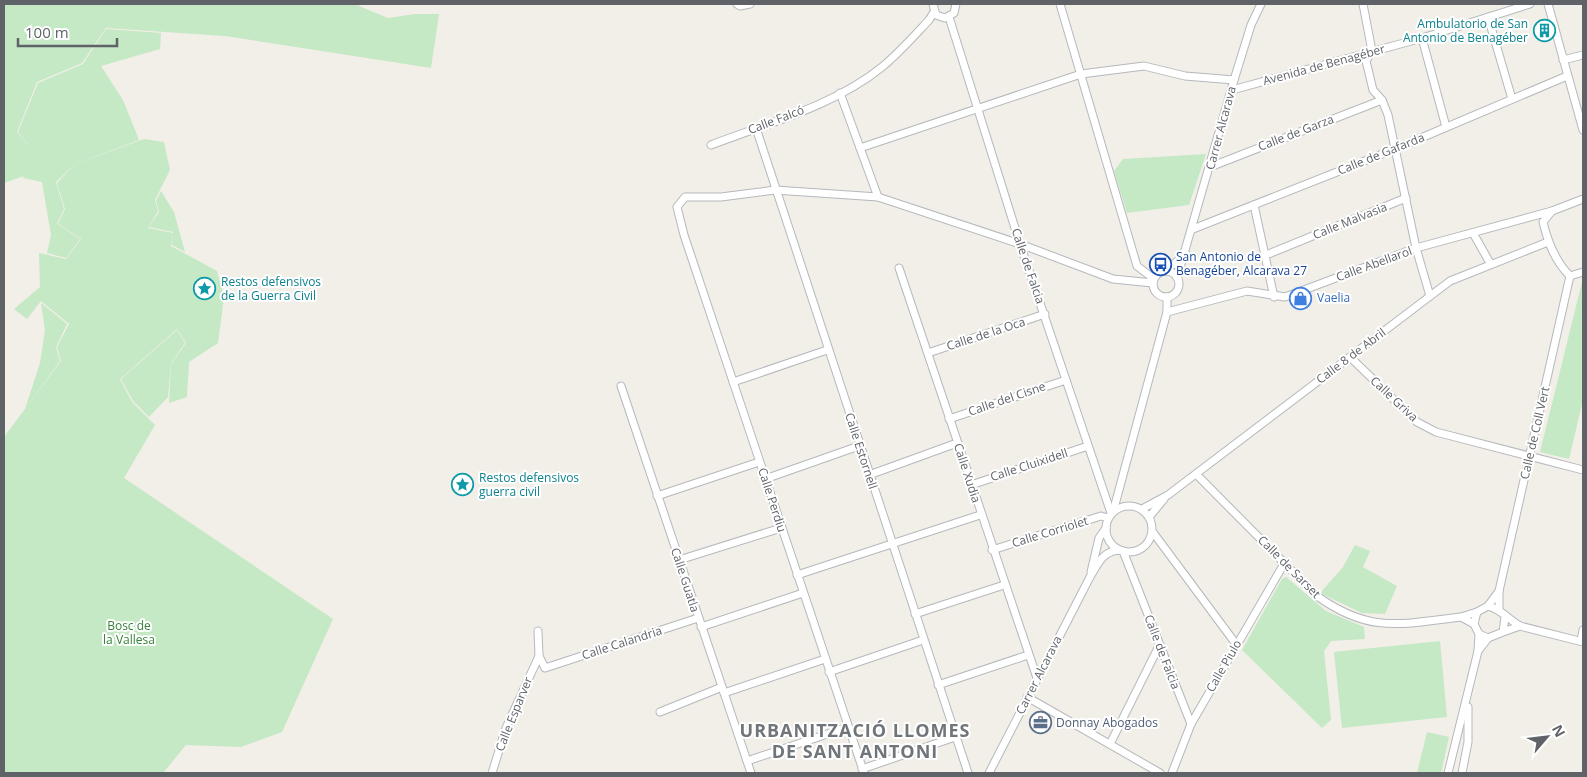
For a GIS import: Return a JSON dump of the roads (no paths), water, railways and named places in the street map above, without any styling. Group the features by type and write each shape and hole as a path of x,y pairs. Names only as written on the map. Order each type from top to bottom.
{"street":[{"path":"737,4 740,6 750,4"},
{"path":"933,8 938,17 948,17 956,10 956,4"},
{"path":"1060,4 1137,266 1153,281 1157,293 1167,297 1174,294 1178,288 1177,278 1171,272 1165,271"},
{"name":"Carrer Alcarava","path":"1177,278 1186,254 1234,80 1251,25 1261,4"},
{"path":"1363,4 1372,51 1366,61 1374,90 1382,100 1388,115 1416,248 1430,296"},
{"name":"Avenida de Benagéber","path":"1232,90 1422,38 1530,4"},
{"path":"1548,4 1583,130"},
{"name":"Calle Falcó","path":"711,145 840,93 882,67 929,20 933,8"},
{"name":"Calle de Falcia","path":"948,17 1020,244 1111,515"},
{"path":"1488,17 1512,99"},
{"path":"1422,38 1446,127"},
{"path":"1563,60 1583,55"},
{"path":"860,148 1081,74 1144,66 1185,76 1234,80"},
{"name":"Calle de Gafarda","path":"1193,229 1395,149 1567,76"},
{"path":"840,93 878,197"},
{"name":"Calle de Garza","path":"1210,167 1382,100"},
{"name":"Calle Estornell","path":"756,128 868,475 968,773"},
{"name":"Calle Perdiu","path":"863,771 681,227 677,208 685,197 721,197 775,190 878,197 1020,244 1113,279 1153,281"},
{"name":"Calle Malvasia","path":"1266,255 1406,198"},
{"name":"Calle Abellarol","path":"1166,312 1247,291 1285,297 1416,248 1552,211 1583,199"},
{"path":"1254,205 1274,296"},
{"path":"1552,211 1543,222 1548,242 1559,266 1570,276 1583,272"},
{"path":"1473,233 1490,263"},
{"name":"Calle 8 de Abril","path":"1142,509 1168,495 1450,281 1490,263 1548,242"},
{"path":"1153,281 1159,273 1165,271 1186,254"},
{"name":"Calle Xudia","path":"900,268 980,515 1037,678"},
{"name":"Calle de Coll Vert","path":"1499,609 1499,591 1570,276"},
{"path":"1152,531 1146,545 1140,550 1121,551 1109,541 1106,528 1119,488 1166,312 1167,297"},
{"name":"Calle de la Oca","path":"928,354 1045,314"},
{"path":"733,382 827,350"},
{"name":"Calle Griva","path":"1350,357 1417,422 1436,432 1583,470"},
{"name":"Calle del Cisne","path":"949,419 1066,380"},
{"name":"Calle Guatla","path":"621,386 751,773"},
{"path":"868,475 957,443"},
{"path":"765,479 859,446"},
{"name":"Calle Cluixidell","path":"971,485 1088,446"},
{"path":"657,496 759,462"},
{"name":"Calle de Sarset","path":"1196,474 1317,596 1339,612 1370,623 1399,624 1461,617 1477,612"},
{"path":"1119,488 1128,506"},
{"name":"Calle 8 de Abril","path":"1149,517 1168,495"},
{"path":"1111,515 1128,506 1142,509 1149,517 1152,531 1236,644"},
{"path":"797,575 980,515"},
{"name":"Calle Corriolet","path":"992,550 1101,516 1111,515"},
{"path":"679,560 781,528"},
{"name":"Carrer Alcarava","path":"1090,577 1099,538 1106,528"},
{"name":"Carrer Alcarava","path":"989,773 1090,577 1104,554 1111,551 1121,551"},
{"name":"Calle de Falcia","path":"1121,551 1191,724"},
{"name":"Calle Piulo","path":"1172,773 1191,724 1285,562"},
{"path":"915,614 1004,585"},
{"name":"Calle de Coll Vert","path":"1488,606 1499,591"},
{"path":"701,627 803,593"},
{"path":"1474,624 1477,612 1488,606 1499,609 1505,617 1520,626 1582,641 1583,630"},
{"path":"1448,773 1478,651 1479,634 1474,624 1461,617"},
{"path":"1503,632 1505,617"},
{"name":"Calle Calandria","path":"539,656 545,668 698,618"},
{"path":"1478,651 1488,638 1520,626"},
{"path":"538,631 539,656"},
{"path":"1479,634 1488,638"},
{"path":"829,672 923,640"},
{"path":"1110,744 1159,646"},
{"path":"938,685 1028,655"},
{"name":"Calle Esparver","path":"492,773 506,728 539,656"},
{"path":"660,712 723,690 825,659"},
{"path":"1462,773 1468,742 1470,689"},
{"path":"1027,697 1160,773"},
{"path":"747,761 848,727"},
{"path":"863,771 956,737"}],"place":[{"name":"Ambulatorio de San Antonio de Benagéber","path":"1544,31"},
{"name":"San Antonio de Benagéber, Alcarava 27","path":"1160,264"},
{"name":"Restos defensivos de la Guerra Civil","path":"205,289"},
{"name":"Vaelia","path":"1301,298"},
{"name":"Restos defensivos guerra civil","path":"463,485"},
{"name":"Donnay Abogados","path":"1040,723"}],"district":[{"name":"URBANITZACIÓ LLOMES DE SANT ANTONI","path":"855,741"}],"park label":[{"name":"Bosc de la Vallesa","path":"129,633"}]}
